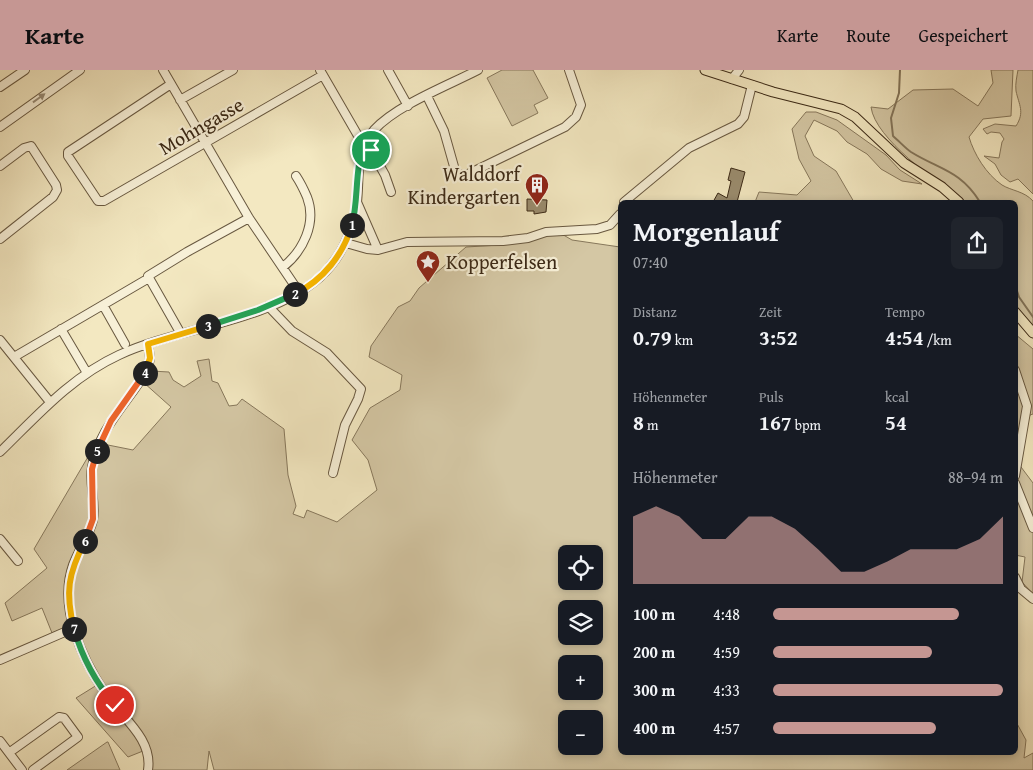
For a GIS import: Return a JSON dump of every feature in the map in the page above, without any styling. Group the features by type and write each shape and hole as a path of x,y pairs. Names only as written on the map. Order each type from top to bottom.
{"main road":[{"path":"705,70 752,86 841,109 855,117 904,164 942,187 957,200"},
{"path":"1018,316 1033,333"}],"street":[{"path":"0,88 25,70"},
{"path":"0,126 80,70"},
{"path":"163,70 249,218 299,292"},
{"path":"180,100 232,70"},
{"path":"388,70 408,106"},
{"path":"456,70 461,79"},
{"path":"0,452 50,402 87,373 120,355 148,344 228,321 268,306 299,292 327,270 346,243 354,218 357,201 358,167 365,143 379,125 408,106 478,70"},
{"path":"427,96 444,130 458,174 468,174 564,127 576,117 581,105 569,70"},
{"path":"732,79 739,70"},
{"path":"321,73 356,134 371,150 385,175 391,192"},
{"name":"Mohngasse","path":"171,84 68,152 68,156 98,201 104,200 204,143 321,73"},
{"path":"626,200 689,148 738,124 745,112 752,86"},
{"path":"0,166 24,148 31,146 57,190 53,197 0,240"},
{"path":"283,267 298,251 308,234 310,216 308,198 296,176"},
{"path":"357,201 378,250"},
{"path":"346,243 378,250 407,242 503,241 528,238 546,232 597,229 610,225 618,216"},
{"path":"14,357 149,278 150,274 187,252 249,218"},
{"path":"149,278 181,334"},
{"path":"103,305 125,344"},
{"path":"268,306 292,331 327,353 361,389 345,425 333,473"},
{"path":"61,329 87,373"},
{"path":"148,344 150,358 148,368 111,421 94,459 92,469 93,519 86,540 73,564 68,584 74,628 80,648 100,685 143,742 148,759 148,770"},
{"path":"2,345 50,402"},
{"path":"1018,379 1027,406 1018,458"},
{"path":"1018,490 1033,528"},
{"path":"0,540 18,561"},
{"path":"1018,583 1021,589 1033,599"},
{"path":"0,660 74,628"},
{"path":"10,752 59,717 64,718 78,737 32,770"},
{"path":"0,741 22,770"}],"shaded area":[{"path":"502,70 533,70 548,98 534,105 538,113 512,126 487,78"},
{"path":"991,70 1013,70 1011,116 983,119 969,137 977,157 996,180 1002,185 1026,195 1033,201 1033,327 1018,309 1018,200 959,200 895,146 875,119 871,107 888,109 913,90 953,89 978,106 993,83"},
{"path":"1018,70 1033,70 1033,194 1018,179 1010,182 1001,175 995,164 984,156 999,158 1004,139 1000,133 991,132 987,134 983,129 995,124 1016,126 1019,121 1021,109 1016,88"},
{"path":"806,112 816,112 837,120 886,155 900,170 922,184 902,181 881,169 867,154 847,142 837,131 814,120 805,136 814,156 836,171 853,200 756,200 759,192 797,195 811,181 799,159 792,129"},
{"path":"560,233 572,240 618,247 618,755 1018,755 1018,725 1026,740 1024,758 1033,753 1033,770 214,770 209,751 207,770 151,770 139,729 107,691 83,649 76,625 72,584 75,568 96,520 96,463 103,444 133,450 171,407 143,382 151,371 169,372 173,380 184,387 201,376 197,361 209,359 212,381 218,383 229,406 237,405 242,399 284,429 288,475 296,506 293,514 304,518 307,510 337,522 377,490 368,460 352,440 370,408 400,390 402,375 369,357 371,346 398,307 410,301 419,288 466,247 500,245"},
{"path":"1018,336 1033,349 1033,414 1030,415 1018,437"},
{"path":"99,438 89,525 70,567 70,622 67,627 52,633 42,608 12,621 5,603 47,568 34,549"},
{"path":"1018,463 1033,483 1033,594 1022,582 1025,557 1018,556"},
{"path":"97,685 138,738 143,751 128,757 76,698"},
{"path":"107,742 120,770 67,770"}],"building":[{"path":"731,168 745,172 738,200 714,200 718,193 727,198 731,181 728,180"},
{"name":"Walddorf Kindergarten","path":"527,199 547,200 546,212 534,214 534,211 527,211"}],"waterway":[{"path":"900,70 899,93 891,118 893,136 906,149 957,177 965,183 979,200"},
{"path":"1018,294 1033,317"}],"place":[{"name":"Walddorf Kindergarten","path":"537,206"},
{"name":"Kopperfelsen","path":"428,283"}],"route":[{"path":"115,705 85,660 80,648 72,619 68,584 73,564 86,540 93,519 92,469 99,444 111,421 148,368 150,358 148,344 228,321 285,299 299,292 327,270 346,243 354,218 357,201 358,167 365,143 371,150"}]}
